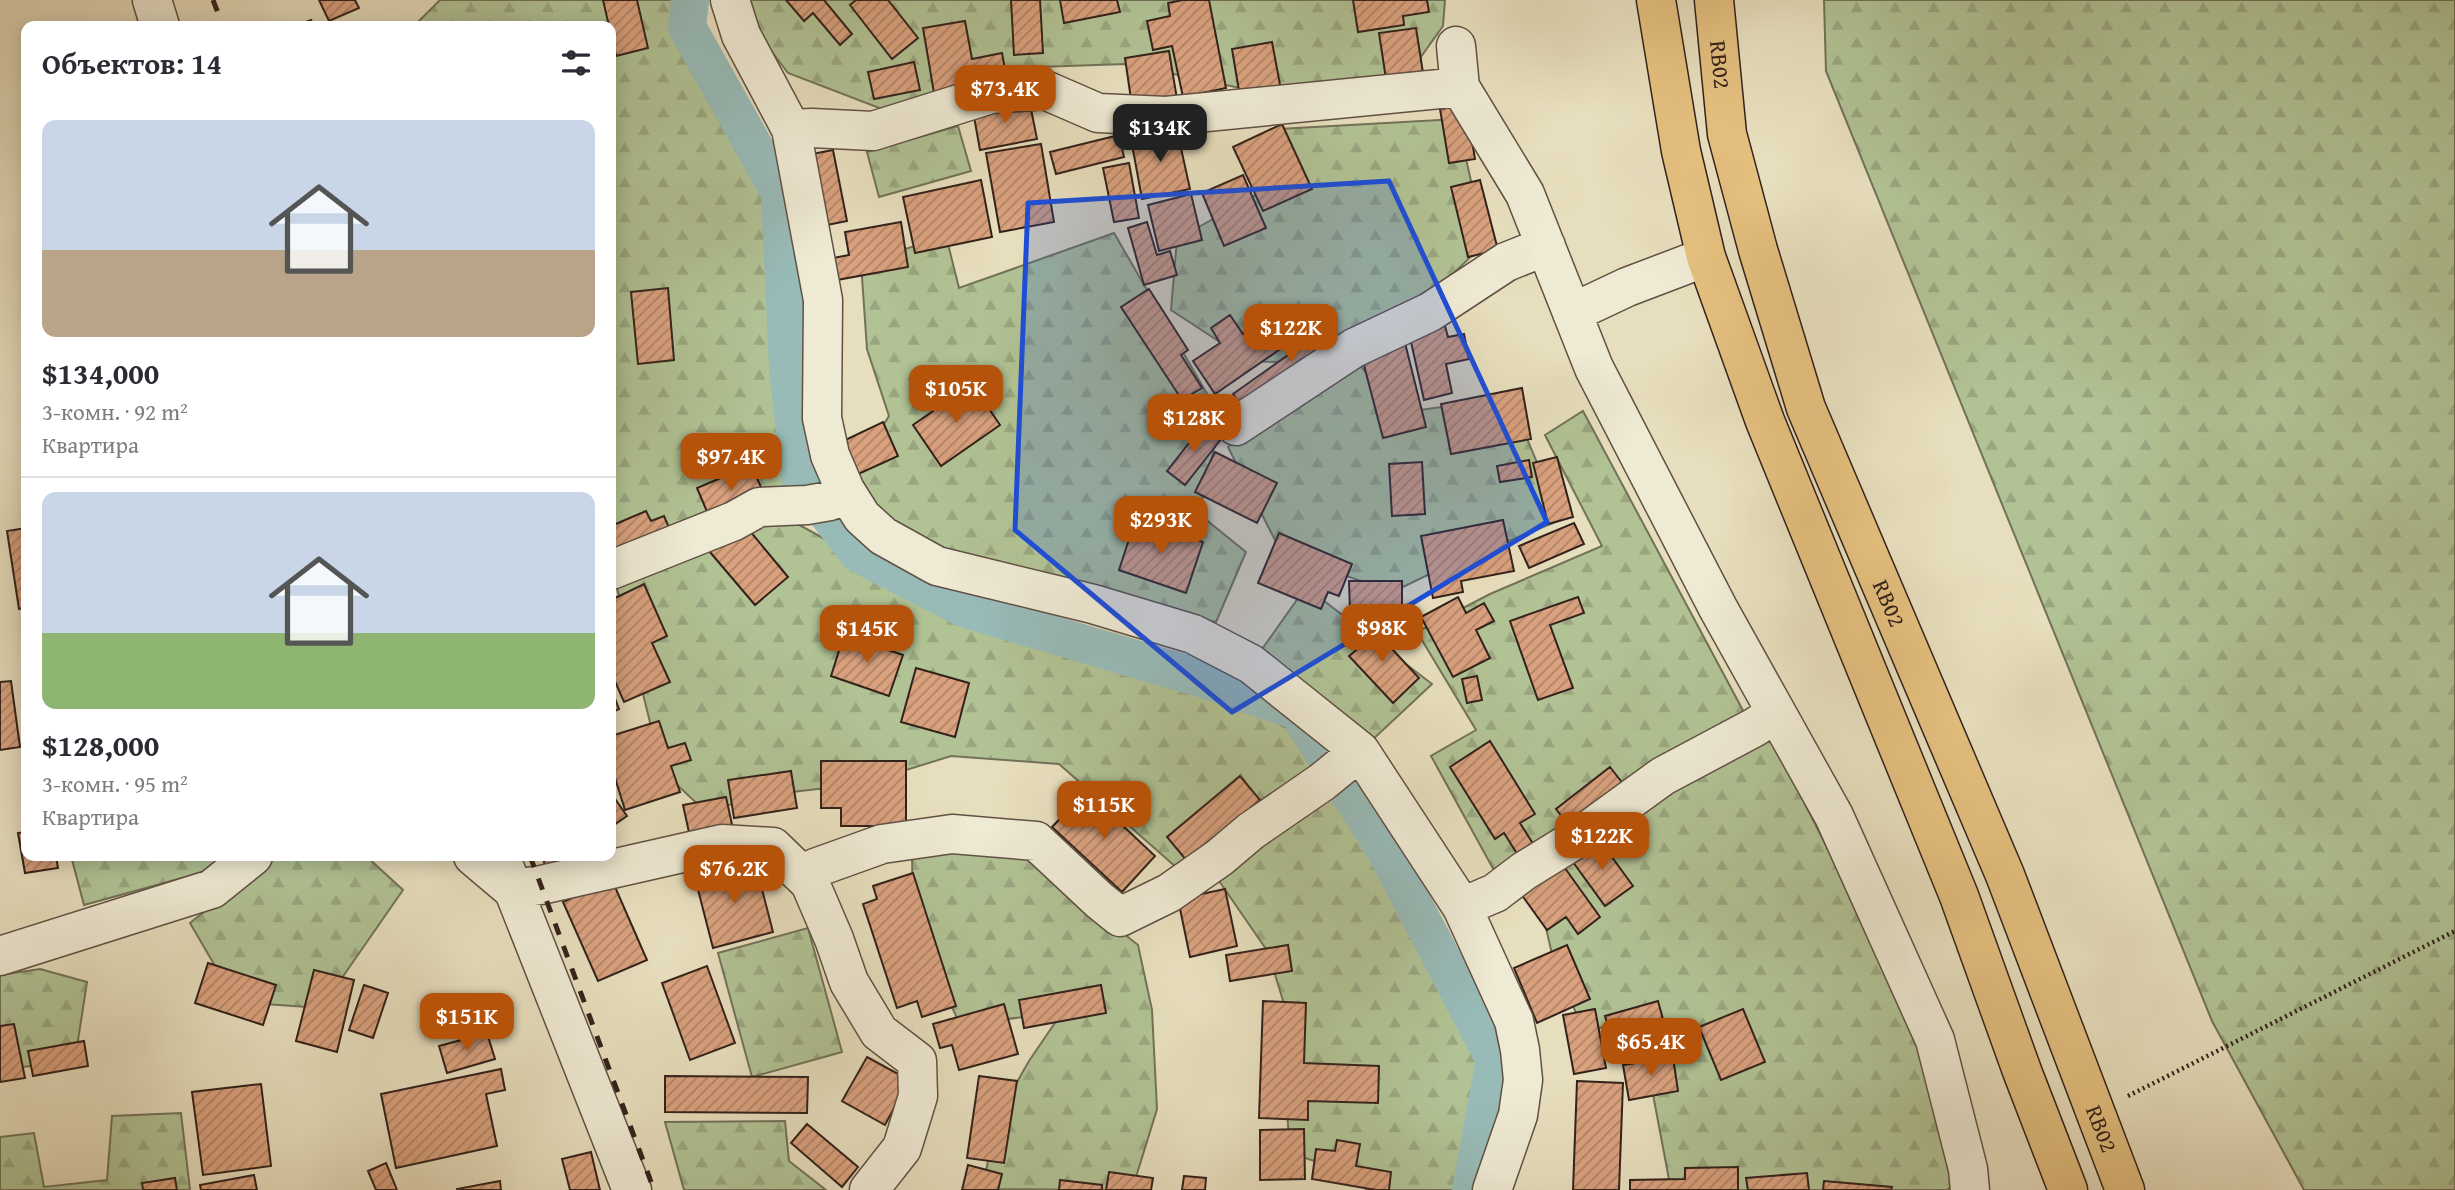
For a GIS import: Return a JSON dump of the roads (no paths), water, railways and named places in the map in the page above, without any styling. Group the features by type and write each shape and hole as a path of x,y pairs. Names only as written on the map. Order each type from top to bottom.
{"highway":[{"name":"RB02","path":"1657,0 1681,151 1706,257 1765,421 1959,896 2068,1190"},
{"name":"RB02","path":"1714,0 1727,134 1758,250 1806,408 2005,875 2125,1190"}],"street":[{"path":"152,0 158,21"},
{"path":"730,0 741,36 791,129 823,300 821,418 830,455 826,499"},
{"path":"1456,46 1460,87 1525,194 1600,380 1712,596 1834,816 1935,1040 1968,1169 1970,1190"},
{"path":"791,129 873,131 991,94 1045,90 1098,113 1166,116 1460,87"},
{"path":"1236,426 1354,348 1430,312 1506,262 1546,246"},
{"path":"1572,313 1627,287 1706,257"},
{"path":"616,568 734,521 759,507 826,499 862,517 883,536 937,566 1093,604 1193,634 1251,664 1462,907 1514,1021 1520,1050 1523,1080 1518,1115 1492,1190"},
{"path":"1462,907 1495,893 1524,871 1580,837 1664,776 1776,713"},
{"path":"810,883 815,868 882,844 952,834 1036,841 1120,917 1170,893 1340,768"},
{"path":"483,861 541,885 722,844 773,847 810,883 855,992 879,1032 917,1061 918,1096 902,1148 869,1190"},
{"path":"0,956 212,889 247,861"},
{"path":"506,872 632,1190"}],"waterway":[{"path":"690,0 687,27 780,193 788,367 800,479 859,554 966,609 1200,678 1297,711 1383,846 1495,1060 1471,1190"}],"railway":[{"path":"213,0 221,21"},
{"path":"532,861 654,1190"}]}
